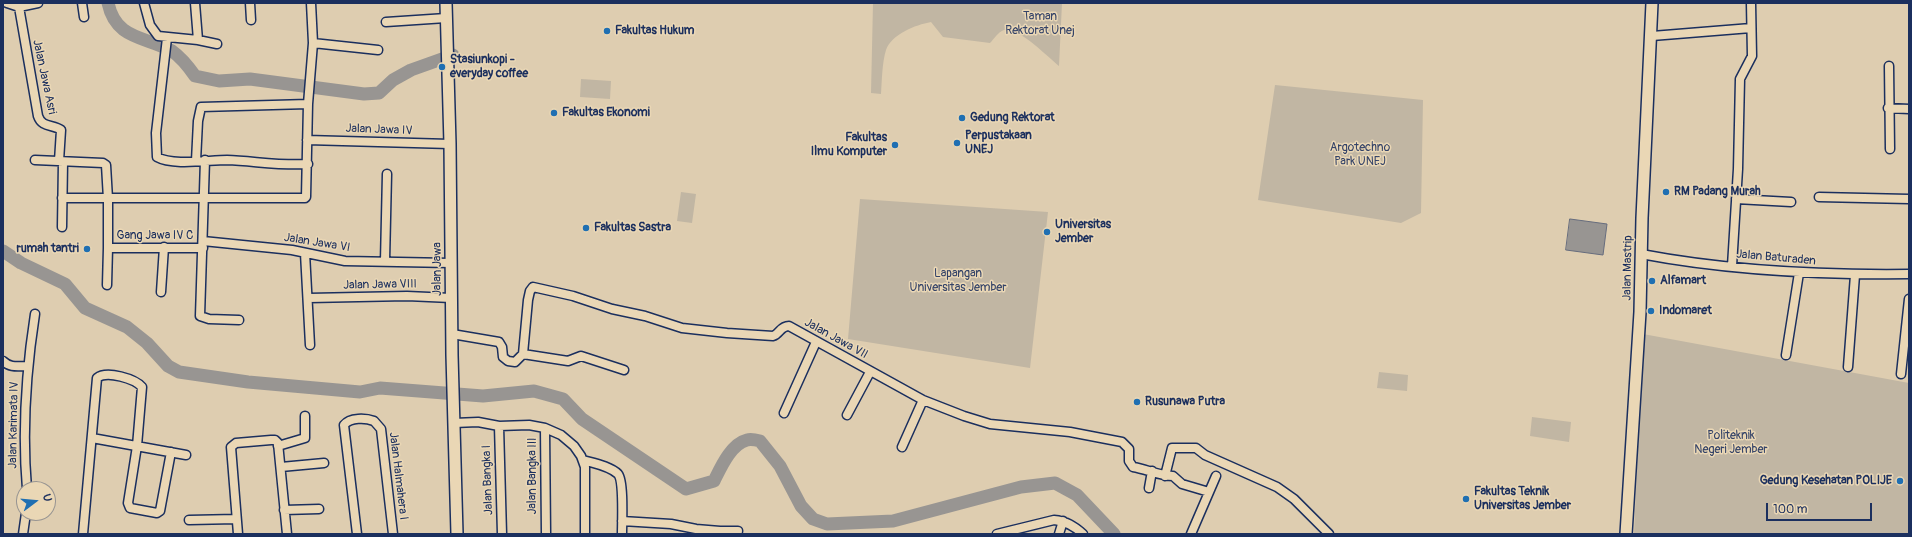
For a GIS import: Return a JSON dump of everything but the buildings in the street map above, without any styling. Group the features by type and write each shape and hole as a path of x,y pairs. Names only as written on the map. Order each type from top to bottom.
{"main road":[{"name":"Jalan Jawa","path":"446,3 446,57 450,144 452,372 457,534"},
{"name":"Jalan Mastrip","path":"1626,534 1640,312 1641,254 1652,36 1652,3"}],"street":[{"path":"7,3 18,7 38,3"},
{"path":"82,3 84,17"},
{"path":"144,3 147,18 153,32 158,36 167,41 198,40 217,44"},
{"path":"195,3 198,40"},
{"path":"250,3 251,20"},
{"path":"62,198 302,199 306,197 308,164 308,104 313,43 311,3"},
{"path":"1732,266 1740,79 1752,56 1751,3"},
{"name":"Jalan Jawa Asri","path":"18,7 38,116 41,122 46,126 58,127 61,130 61,161"},
{"path":"386,22 446,18"},
{"path":"1652,36 1751,28"},
{"path":"167,41 156,134 156,155 163,160 174,161 205,160 242,161 283,165 308,164"},
{"path":"313,43 378,50"},
{"path":"1889,66 1888,108 1890,149"},
{"path":"196,161 198,121 201,107 308,104"},
{"path":"1888,108 1909,109"},
{"name":"Jalan Jawa IV","path":"307,140 450,144"},
{"path":"35,160 61,161 62,227"},
{"path":"205,160 201,318 239,320"},
{"name":"Gang Jawa IV C","path":"61,161 104,164 107,170 108,248 164,247 203,244"},
{"path":"386,174 386,261"},
{"path":"1819,198 1909,199"},
{"path":"1736,199 1791,202"},
{"name":"Jalan Jawa VI","path":"203,244 287,249 345,261 451,263"},
{"path":"161,292 164,247"},
{"path":"107,285 108,248"},
{"path":"305,253 309,298 310,345"},
{"name":"Jalan Baturaden","path":"1641,254 1677,261 1799,273 1855,275 1909,274"},
{"path":"1786,355 1799,273"},
{"path":"1848,367 1855,275"},
{"name":"Jalan Jawa VII","path":"523,354 528,300 530,291 533,287 573,296 612,310 646,316 682,328 773,336 783,327 789,326 923,400 990,424 1070,432 1122,442 1126,444 1129,449 1129,461 1131,466 1165,476 1173,476 1182,484 1209,492"},
{"name":"Jalan Jawa VIII","path":"309,298 407,296 451,298"},
{"path":"1901,374 1909,300"},
{"name":"Jalan Karimata IV","path":"26,481 24,457 27,366 35,314"},
{"path":"452,334 499,342 502,347 503,357 508,361 515,362 523,354 568,361 581,356 624,370"},
{"path":"784,413 816,342"},
{"path":"3,361 12,366 27,366"},
{"path":"847,415 870,372"},
{"path":"83,534 97,378 103,375 118,376 142,387 137,446 128,506 152,513 156,513 160,510 170,452"},
{"path":"902,446 923,400"},
{"path":"278,446 304,438 305,416"},
{"name":"Jalan Halmahera I","path":"357,534 344,423 360,419 374,421 381,429 393,534"},
{"path":"454,419 499,426 529,425 545,428"},
{"name":"Jalan Bangka I","path":"499,426 502,534"},
{"name":"Jalan Bangka III","path":"546,534 545,428 560,435 574,446 583,460"},
{"path":"92,438 186,455"},
{"path":"238,534 230,450 232,445 236,443 271,440 277,441 278,446 287,534"},
{"path":"1165,476 1172,448 1196,448 1205,455 1278,487 1294,498 1329,534"},
{"path":"583,460 611,470 619,476 622,487 622,534"},
{"path":"583,460 585,467 585,534"},
{"path":"280,467 324,463"},
{"path":"1149,488 1152,471"},
{"path":"1191,534 1216,476"},
{"path":"284,510 319,509"},
{"path":"189,520 236,519"},
{"path":"997,534 1025,530 1054,520 1063,521 1074,526 1083,534"},
{"path":"23,534 25,521"},
{"path":"622,521 671,524 720,533 738,531"},
{"path":"1059,534 1063,521"}],"green space":[{"name":"Taman Rektorat Unej","path":"873,3 1062,3 1059,66 1025,37 1010,30 1002,31 990,43 943,37 931,22 911,28 893,39 886,50 882,72 881,94 871,93"},
{"path":"581,79 611,81 610,99 580,97"},
{"name":"Argotechno Park UNEJ","path":"1275,85 1423,100 1421,213 1401,223 1258,200"},
{"path":"681,192 696,194 692,223 677,221"},
{"name":"Lapangan Universitas Jember","path":"860,199 1048,212 1030,368 848,339"},
{"name":"Politeknik Negeri Jember","path":"1643,334 1909,383 1909,534 1634,534"},
{"path":"1379,372 1408,375 1407,391 1377,388"},
{"path":"1532,417 1571,422 1569,442 1530,436"}],"shaded area":[{"path":"1570,219 1607,224 1603,255 1566,250"}],"waterway":[{"path":"108,3 112,15 118,24 125,30 133,35 172,51 185,62 195,76 219,81 250,79 364,94 379,93 393,80 411,70 453,55"},
{"path":"3,251 21,263 65,284 85,308 127,327 147,343 168,366 179,372 248,382 360,392 380,388 483,396 534,391 563,399 582,419 686,489 714,481 731,451 741,442 747,440 760,441 780,466 801,506 813,519 827,524 893,521 1021,487 1055,483 1077,495 1114,534"}],"place":[{"name":"Fakultas Hukum","path":"607,31"},
{"name":"Stasiunkopi - everyday coffee","path":"442,67"},
{"name":"Fakultas Ekonomi","path":"554,113"},
{"name":"Gedung Rektorat","path":"962,118"},
{"name":"Perpustakaan UNEJ","path":"957,143"},
{"name":"Fakultas Ilmu Komputer","path":"895,145"},
{"name":"RM Padang Murah","path":"1666,192"},
{"name":"Fakultas Sastra","path":"586,228"},
{"name":"Universitas Jember","path":"1047,232"},
{"name":"rumah tantri","path":"87,249"},
{"name":"Alfamart","path":"1652,281"},
{"name":"Indomaret","path":"1651,311"},
{"name":"Rusunawa Putra","path":"1137,402"},
{"name":"Gedung Kesehatan POLIJE","path":"1900,481"},
{"name":"Fakultas Teknik Universitas Jember","path":"1466,499"}]}
